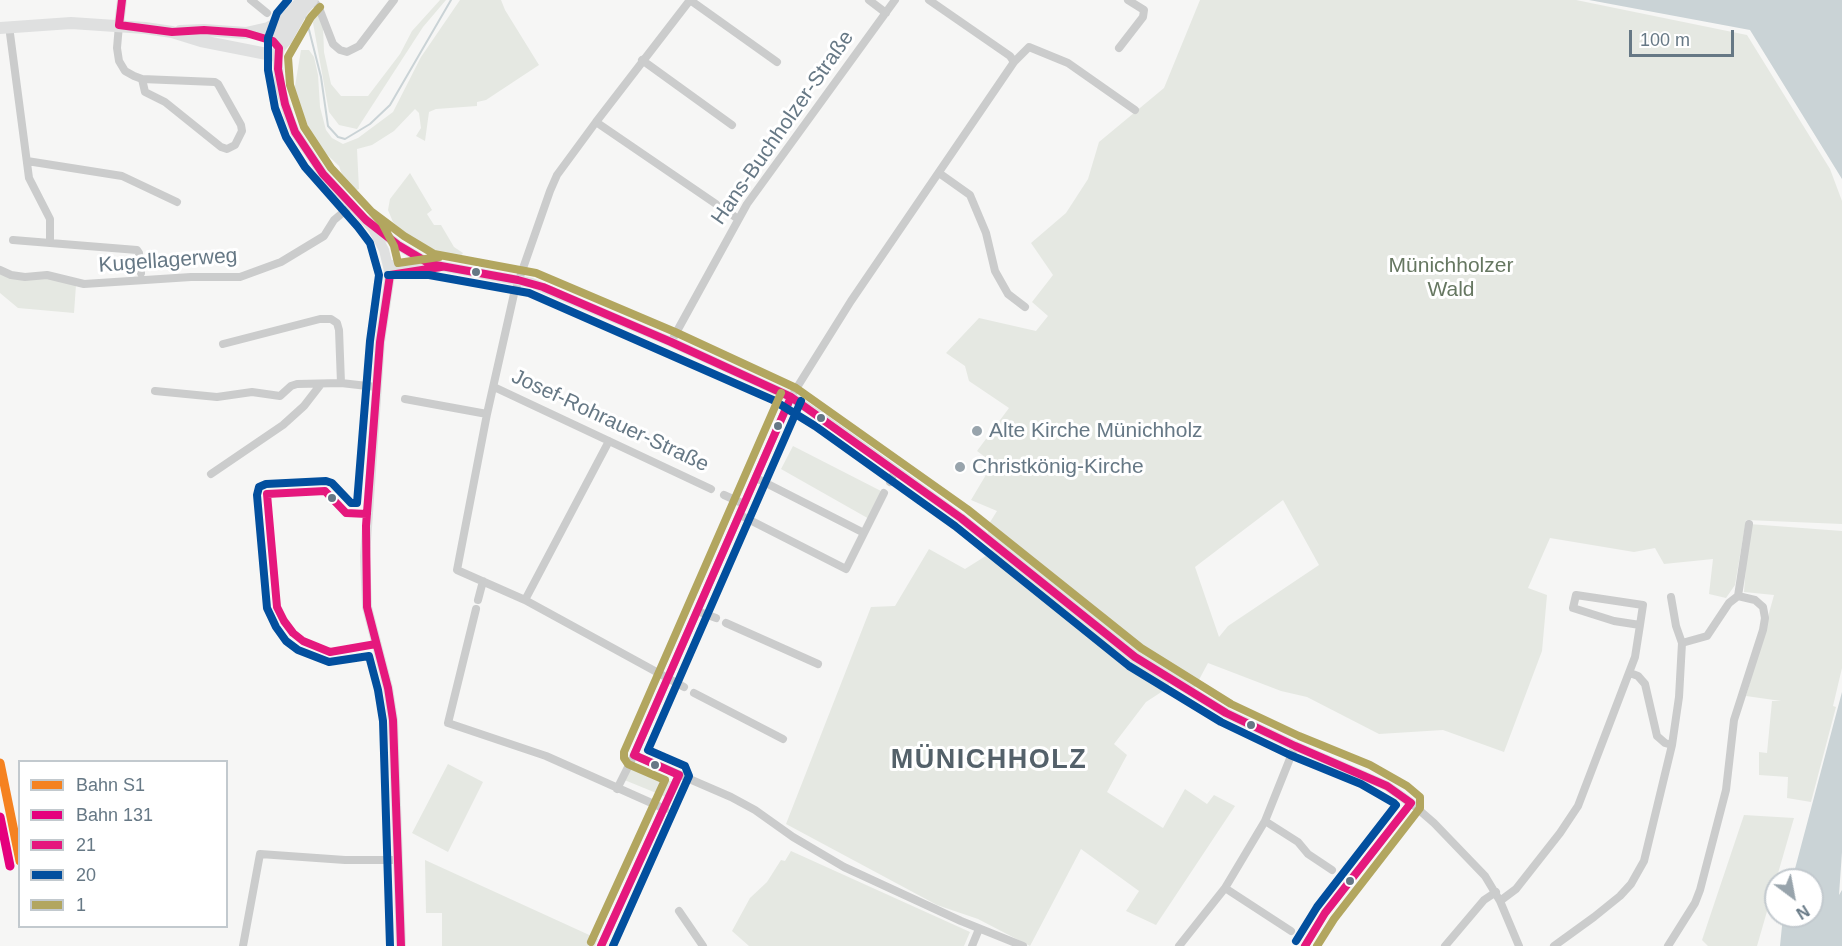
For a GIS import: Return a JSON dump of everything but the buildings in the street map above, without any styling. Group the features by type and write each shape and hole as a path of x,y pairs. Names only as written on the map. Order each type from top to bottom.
{"main road":[{"path":"246,33 268,28 309,1"},
{"path":"278,52 309,1"},
{"path":"278,52 278,35 286,18"},
{"path":"5,27 71,23 119,25 172,32 201,41 278,52"},
{"path":"172,32 204,30 246,33 270,39 278,52"}],"street":[{"path":"122,0 117,48 119,61 125,71 142,79 217,83 241,125 242,131 239,139 233,147 227,149 221,147 165,102 145,92 142,79"},
{"path":"251,0 267,13"},
{"path":"309,1 319,8 333,44 347,52 359,46 394,0"},
{"path":"684,687 525,600 457,570 487,414 518,280 557,175 642,60 690,0 777,62"},
{"path":"869,0 886,13"},
{"name":"Hans-Buchholzer-Straße","path":"670,342 738,219 895,0"},
{"path":"929,0 1010,56 1014,62"},
{"path":"1119,48 1143,17 1144,10 1128,0"},
{"path":"5,27 29,178 50,219 50,243"},
{"path":"617,789 790,398 851,301 1014,62 1029,47 1068,63 1135,110"},
{"path":"278,52 280,87 296,132 313,161 366,220 379,238 389,270 376,387 366,526 365,586 371,626 388,688 393,720 401,946"},
{"path":"642,60 732,125"},
{"path":"596,122 716,204"},
{"path":"27,161 122,176 177,202"},
{"path":"939,173 970,195 986,233 995,271 1008,294 1025,307"},
{"name":"Kugellagerweg","path":"0,270 11,276 47,275 84,284 191,277 240,277 281,262 324,236 334,220 352,205"},
{"path":"724,209 738,219"},
{"path":"366,220 398,245 435,265"},
{"path":"13,240 137,250 141,273"},
{"path":"389,270 435,265 518,280 543,287 670,342 790,398 822,417 960,518 1135,657 1220,710 1387,786 1411,802 1473,863 1496,892 1519,946"},
{"path":"223,344 320,319 331,319 337,323 339,330 341,383"},
{"path":"155,391 217,397 252,392 280,396 291,386 297,384 341,383 376,387"},
{"path":"211,474 283,425 304,406 321,384"},
{"name":"Josef-Rohrauer-Straße","path":"494,387 711,489"},
{"path":"405,399 487,414"},
{"path":"525,600 609,441"},
{"path":"890,482 895,471"},
{"path":"756,478 864,533"},
{"path":"740,515 846,569 884,493"},
{"name":"Josef-Rohrauer-Straße","path":"724,495 744,504"},
{"path":"1682,643 1707,636 1729,603 1738,596 1749,524"},
{"path":"478,600 483,581"},
{"path":"1500,901 1516,889 1578,806 1630,673 1640,625 1643,605 1576,595 1573,608 1614,621 1640,625"},
{"path":"1668,946 1695,903 1700,890 1726,790 1734,720 1757,651 1765,618 1763,607 1755,600 1738,596"},
{"path":"1554,946 1620,896 1639,873 1648,846 1672,745 1679,697 1682,643 1676,626 1671,597"},
{"path":"476,609 448,723 546,756 665,809"},
{"path":"697,611 716,618"},
{"path":"726,623 818,664"},
{"path":"1630,673 1638,676 1645,684 1657,736 1665,743 1672,745"},
{"path":"694,693 783,740"},
{"path":"1184,944 1225,888 1265,821 1295,746"},
{"path":"634,754 755,810 844,867 979,929 1023,946"},
{"path":"601,946 679,775"},
{"path":"1300,937 1306,944 1325,913 1411,802"},
{"path":"1265,821 1298,842 1308,854 1332,870"},
{"path":"243,946 259,856 262,854 345,860 398,860"},
{"path":"1341,876 1350,881"},
{"path":"1225,888 1291,931"},
{"path":"1445,946 1484,900 1496,892"},
{"path":"679,911 703,946"},
{"path":"972,946 979,929"}],"green space":[{"path":"440,0 446,0 423,27 357,129 339,125 329,112 313,23 316,8 323,26 324,52 331,84 341,96 368,96 400,54 412,31"},
{"path":"460,0 501,0 539,65 486,100 477,102 477,106 436,109 429,112 425,141 416,136 421,128 419,113 415,109 394,131 372,145 357,149 359,189 352,192 346,186 339,166 315,143 294,92 301,50 309,50 314,57 318,75 320,107 326,130 332,138 343,144 358,138 393,112 421,57"},
{"name":"Münichholzer Wald","path":"1200,0 1576,0 1747,35 1830,169 1842,201 1842,524 1746,520 1735,585 1726,598 1709,594 1713,559 1664,564 1655,548 1634,552 1550,538 1528,588 1547,595 1542,651 1504,752 1443,730 1379,734 1307,697 1281,691 1208,663 1194,689 1174,676 1166,689 1146,702 1114,744 1127,755 1107,792 1163,828 1185,789 1207,804 1214,795 1235,806 1156,925 1126,911 1139,891 1081,849 1030,946 978,919 937,905 786,824 871,607 895,606 929,549 965,569 992,552 987,527 997,511 971,500 993,463 977,451 1009,408 969,381 965,366 946,353 979,318 1036,331 1048,316 1032,302 1053,275 1031,243 1066,213 1088,179 1099,142 1164,88","holes":["1283,500 1319,565 1228,626 1219,637 1195,567"]},
{"path":"410,173 432,210 427,214 434,225 441,225 454,247 463,253 460,258 435,252 409,239 393,222 388,210 390,199"},
{"path":"0,273 43,277 76,285 74,313 18,308 0,293"},
{"path":"793,446 881,491 871,520 781,469"},
{"path":"1749,524 1842,531 1842,668 1833,706 1836,707 1811,802 1787,798 1788,777 1759,775 1759,752 1767,753 1772,701 1781,701 1746,696 1774,595 1744,592"},
{"path":"629,762 672,782 666,797 622,779"},
{"path":"448,764 483,782 448,852 412,833"},
{"path":"1744,815 1794,818 1780,868 1764,868 1764,922 1757,946 1708,946 1702,940"},
{"path":"791,851 970,932 964,946 749,946 732,931 750,898 767,882 781,860 785,861"},
{"path":"425,860 598,939 595,946 442,946 442,913 426,913"}],"shaded area":[{"path":"1589,0 1842,0 1842,179 1750,30"},
{"path":"1842,692 1842,852 1839,895 1842,890 1842,946 1780,946 1782,928 1824,928 1824,868 1795,868"}],"waterway":[{"path":"305,14 321,77 328,126 338,137 345,139 370,124 390,105 451,0"}],"rail line":[{"name":"S1","path":"0,763 18,851"},
{"name":"131","path":"0,817 10,866"}],"transit line":[{"name":"21","path":"122,0 119,25 172,32 204,30 246,33 273,41 279,48 278,69 285,104 295,132 323,174 366,220 398,245 430,264 518,280 543,287 791,397 961,518 1135,657 1226,713 1387,786 1411,803 1325,913 1305,946"},
{"name":"20","path":"288,0 277,13 268,38 268,70 275,108 286,137 305,167 370,243 379,275 370,341 357,503 351,503 332,483 326,481 266,484 259,487 257,495 267,608 286,641 298,650 329,662 369,656 383,721 390,946"},
{"name":"1","path":"320,7 311,17 288,57 290,85 304,127 331,168 382,223 394,246 398,263 439,257"},
{"name":"1","path":"372,212 404,236 434,254 536,273 675,332 796,388 967,509 1141,648 1231,704 1299,736 1370,765 1407,786 1420,797 1420,808 1334,919 1317,946"},
{"name":"21","path":"401,946 393,720 388,688 367,607 366,526 380,342 390,275 441,267"},
{"name":"20","path":"388,275 429,275 529,293 773,400 815,426 955,526 1129,666 1221,722 1290,755 1361,784 1394,803 1396,805 1317,907 1296,941"},
{"name":"1","path":"591,942 665,780 628,764 624,758 624,752 781,393"},
{"name":"21","path":"601,946 679,775 634,755 791,397"},
{"name":"20","path":"613,946 689,776 685,766 648,750 801,401"},
{"name":"21","path":"367,514 346,513 325,491 267,494 277,607 284,621 303,641 330,652 376,644"}],"place":[{"name":"Alte Kirche Münichholz","path":"977,431"},
{"name":"Christkönig-Kirche","path":"960,467"}],"district":[{"name":"MÜNICHHOLZ","path":"989,761"}]}
